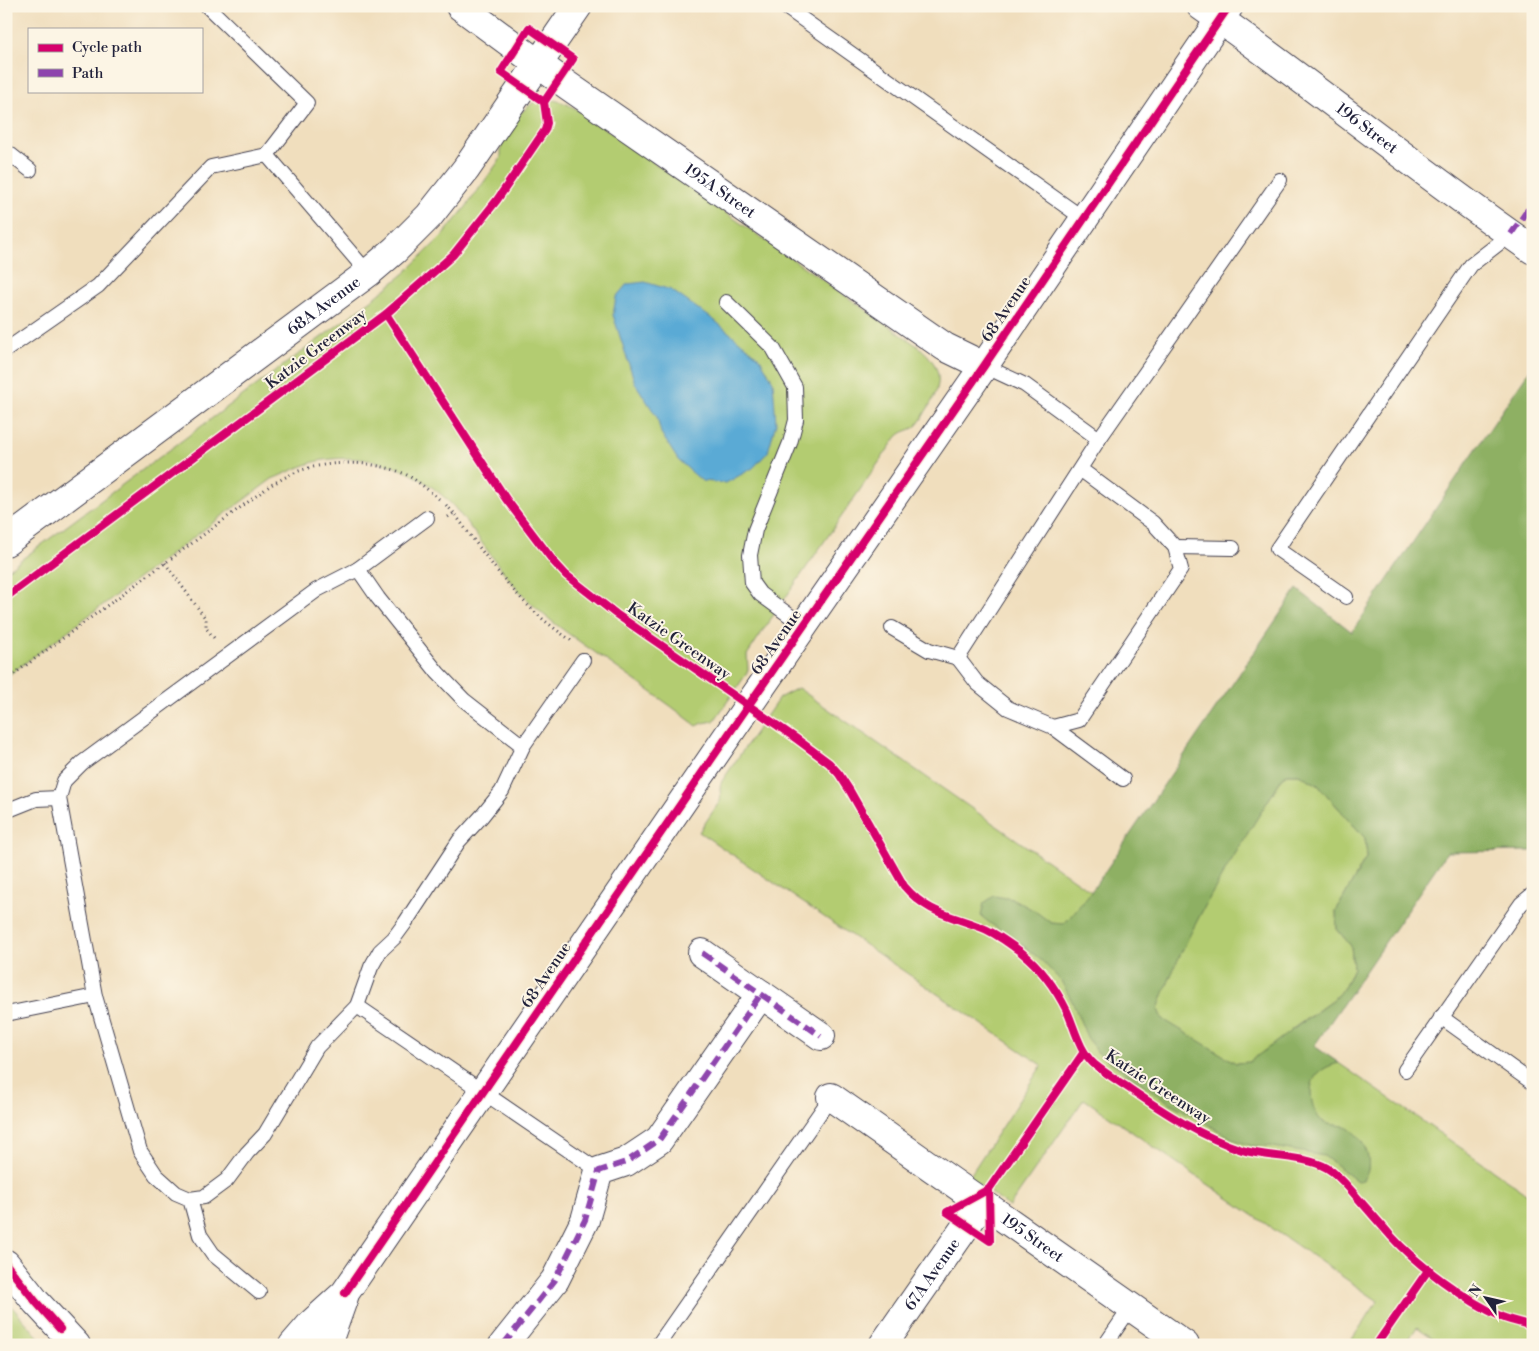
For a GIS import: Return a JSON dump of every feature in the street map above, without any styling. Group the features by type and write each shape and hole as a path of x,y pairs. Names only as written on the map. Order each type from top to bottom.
{"street":[{"name":"195A Street","path":"460,6 538,64 945,347 984,366"},
{"name":"68A Avenue","path":"6,542 368,273 395,250 429,216 466,169 578,6"},
{"name":"68 Avenue","path":"293,1345 312,1323 345,1293 984,366 1084,218 1217,11"},
{"name":"196 Street","path":"1217,11 1533,250"},
{"path":"702,953 821,1036"},
{"path":"503,1345 556,1280 585,1220 599,1171 626,1162 659,1140 761,994"},
{"name":"195 Street","path":"831,1096 1185,1345"},
{"name":"67A Avenue","path":"883,1345 982,1203"},
{"path":"6,1264 36,1302 68,1337 88,1345"},
{"name":"68 Avenue","path":"325,1345 329,1339 345,1293"}],"lane":[{"path":"6,350 98,286 211,167 267,155 308,103 207,6"},
{"path":"784,6 1084,218"},
{"path":"6,152 30,170"},
{"path":"267,155 368,273"},
{"path":"958,658 1099,439 1280,180"},
{"path":"1346,597 1277,549 1471,265 1510,234"},
{"path":"726,302 773,348 795,387 796,420 790,443 755,530 750,555 752,583 760,594 804,626"},
{"path":"984,366 1025,385 1099,439"},
{"path":"1054,727 1079,720 1181,569 1175,547 1153,522 1080,469"},
{"path":"427,518 358,569 317,590 82,763 64,781 59,798 95,996 140,1151 156,1175 176,1193 190,1199 204,1197 227,1180 265,1134 317,1046 357,1006 371,967 380,951 394,938 405,923 458,841 482,816 502,791 523,746 583,660"},
{"path":"1175,547 1233,548"},
{"path":"358,569 378,598 438,673 464,700 523,746"},
{"path":"892,628 929,650 958,658 977,683 1008,708 1054,727 1123,779"},
{"path":"6,811 36,800 59,798"},
{"path":"1405,1070 1521,904 1533,894"},
{"path":"6,1014 95,996"},
{"path":"357,1006 599,1171"},
{"path":"1441,1017 1533,1083"},
{"path":"658,1345 831,1096"},
{"path":"190,1199 200,1235 213,1254 259,1292"},
{"path":"1105,1345 1131,1307"}],"path":[{"path":"6,680 271,485 298,472 321,465 343,463 392,469 407,475 424,487 454,513 499,573 524,601 537,614 578,645"},
{"path":"446,519 454,513"},
{"path":"165,563 206,620 206,628 215,639"}],"green space":[{"path":"542,99 561,102 578,110 919,347 933,362 937,370 938,385 932,402 915,427 902,433 895,439 766,626 747,655 747,673 714,721 697,726 544,615 519,591 455,508 426,483 410,473 392,466 375,461 356,459 318,461 272,479 6,677 6,571 373,299 405,273 443,235 466,207 501,158 501,142 518,115 534,102"},
{"path":"1533,365 1533,851 1447,852 1314,1046 1339,1063 1324,1069 1315,1078 1311,1090 1313,1106 1322,1121 1346,1127 1364,1145 1368,1157 1368,1171 1363,1180 1357,1181 1324,1156 1268,1146 1252,1146 1237,1141 1170,1103 1113,1064 1096,1051 1087,1037 1072,1001 1061,981 1042,961 1015,939 981,916 984,903 994,896 1013,899 1035,911 1051,923 1064,924 1091,892 1297,589 1352,632","holes":["1286,774 1299,774 1318,785 1365,838 1367,856 1336,911 1337,929 1351,946 1353,968 1345,986 1334,999 1249,1062 1236,1063 1166,1021 1161,1017 1158,1009 1183,949 1230,863 1281,780"]},
{"path":"798,688 1180,953 1215,887 1281,780 1286,774 1299,774 1318,785 1365,838 1367,856 1336,911 1337,929 1351,946 1353,968 1345,986 1334,999 1291,1030 1533,1198 1533,1345 1443,1345 1417,1327 1405,1345 1348,1345 1378,1301 1084,1099 1009,1207 969,1177 1042,1065 699,832 720,801 722,781 779,698"},
{"path":"6,1300 34,1332 46,1345 6,1345"}],"water":[{"path":"645,282 671,290 714,320 759,357 773,381 776,423 768,452 753,468 726,483 702,481 678,460 661,433 657,417 635,383 613,315 616,297 627,284"}],"marked path":[{"path":"1511,234 1533,202"},
{"path":"702,953 821,1036"},
{"path":"503,1345 555,1280 585,1220 599,1171 626,1162 659,1140 761,994"}],"cycle path":[{"path":"345,1293 984,366 1229,6"},
{"path":"529,28 573,59 544,102 501,72 529,28"},
{"name":"Katzie Greenway","path":"6,597 386,314 453,255 497,200 545,130 547,123 544,102"},
{"name":"Katzie Greenway","path":"386,314 506,499 566,575 616,614 829,763 850,791 904,886 930,908 991,932 1028,958 1041,971 1058,995 1067,1011 1081,1046 1094,1064 1170,1115 1227,1145 1252,1153 1308,1161 1327,1168 1343,1181 1390,1235 1428,1270 1473,1302 1506,1318 1533,1326"},
{"path":"989,1189 1084,1052"},
{"path":"989,1189 990,1241 947,1212 989,1189"},
{"path":"6,1264 60,1329"},
{"path":"1376,1345 1429,1269"}]}
